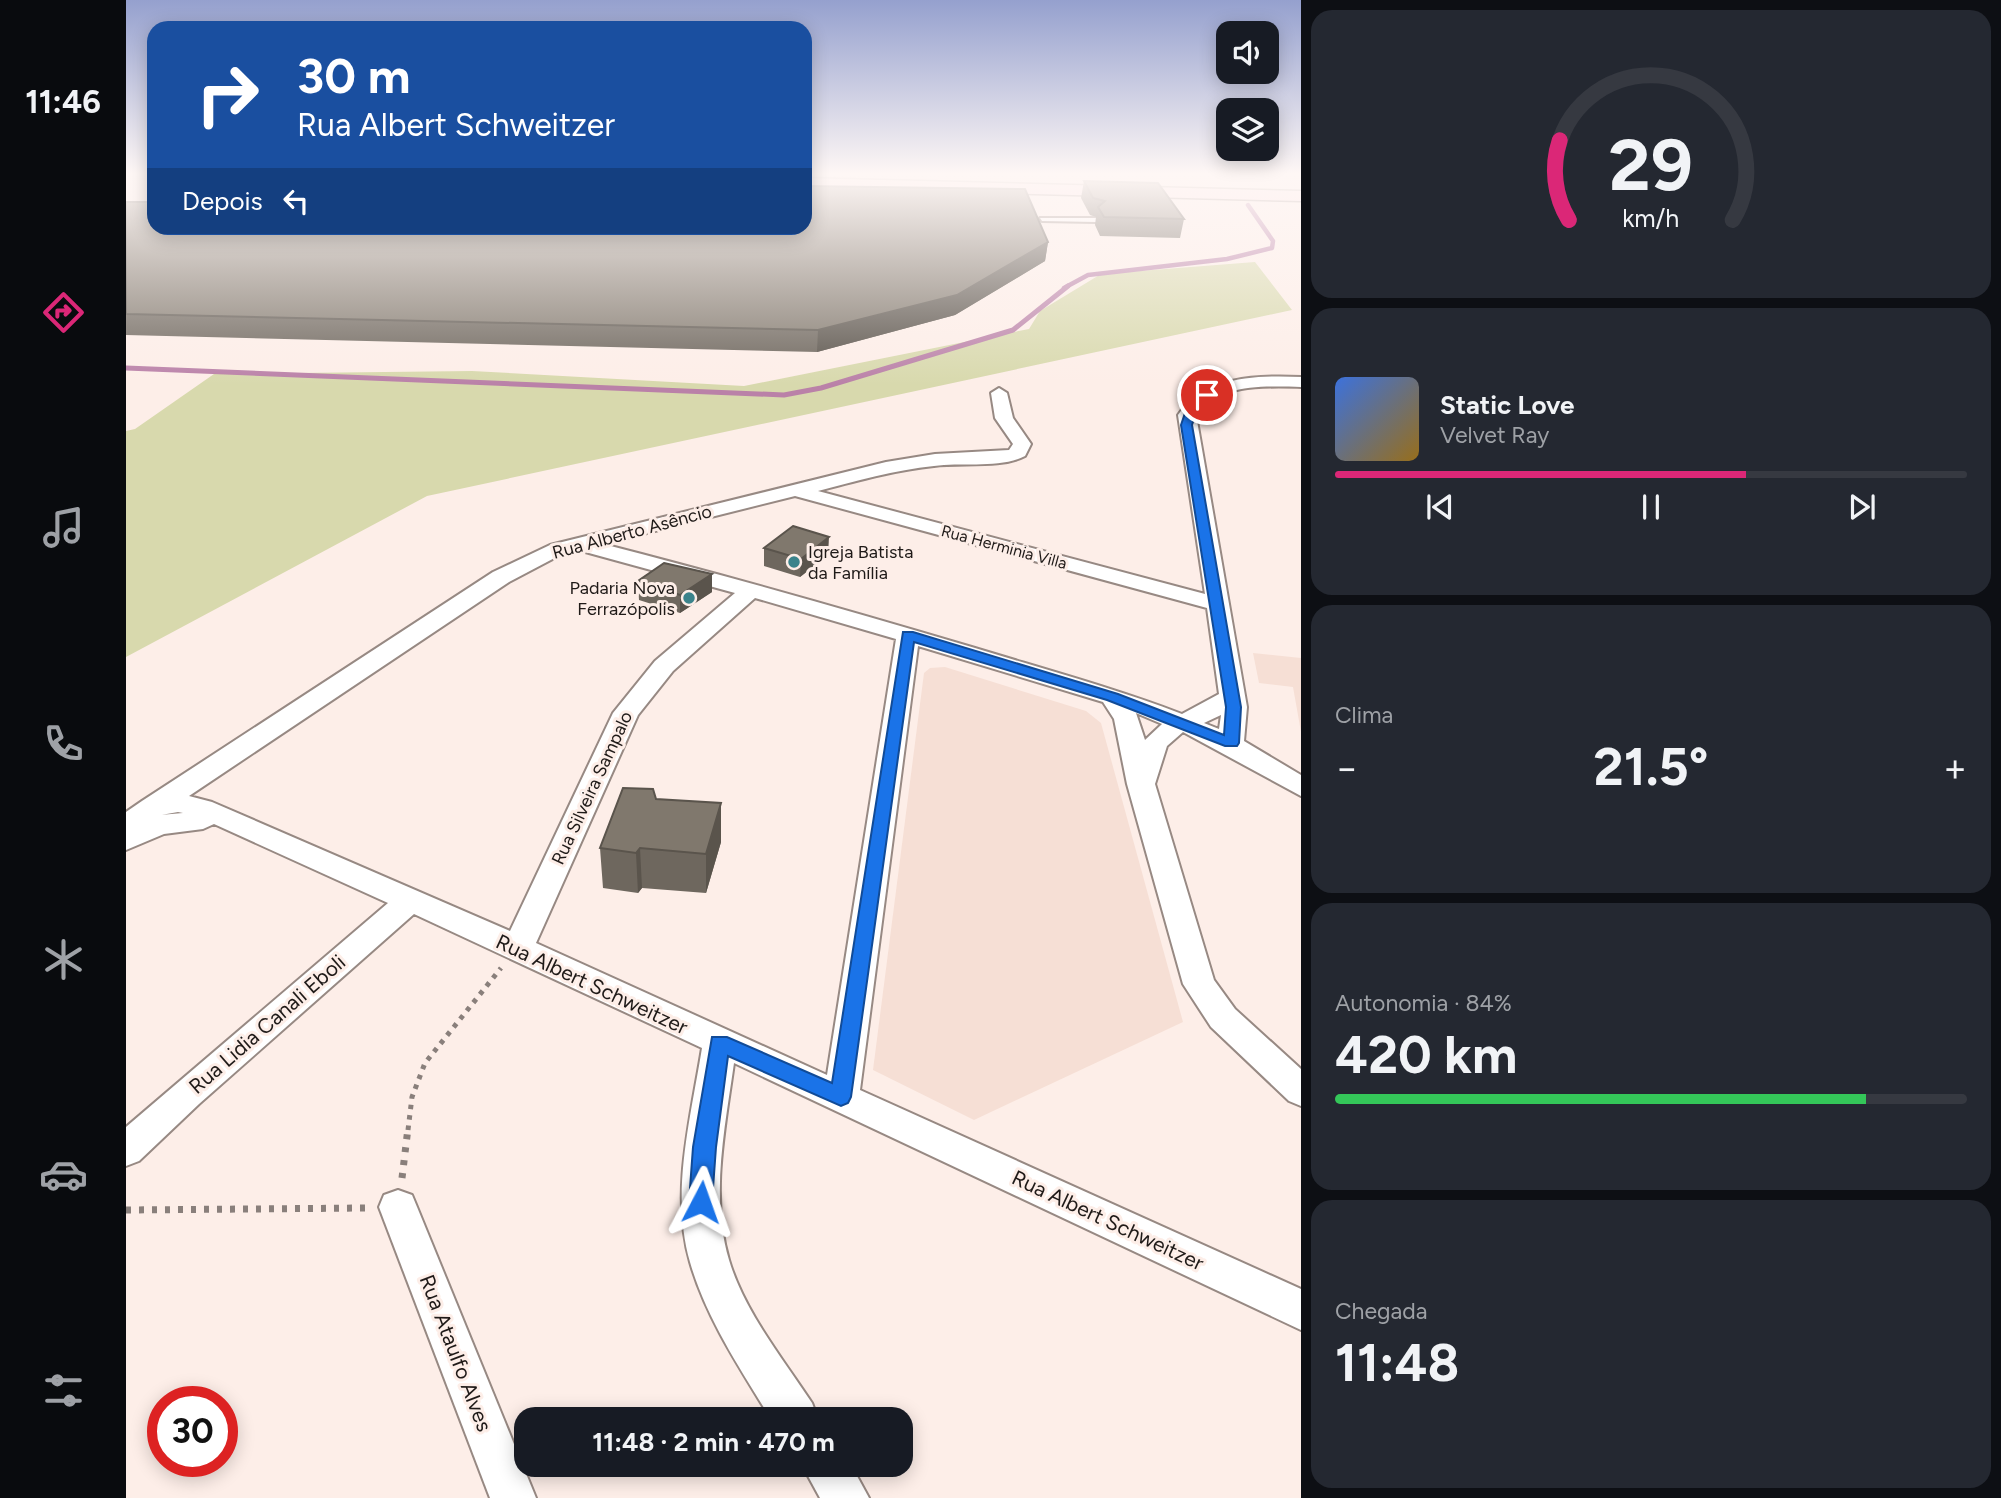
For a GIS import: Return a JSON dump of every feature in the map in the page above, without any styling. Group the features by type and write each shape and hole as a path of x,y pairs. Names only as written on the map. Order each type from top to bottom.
{"street":[{"path":"1231,743 1234,719 1232,696 1187,425 1189,410 1199,400 1217,391 1258,383 1301,382"},
{"name":"Rua Alberto Asêncio","path":"126,825 501,577 557,549 792,490 918,462 1013,455 1019,452 1021,444 1004,418 999,393"},
{"name":"Rua Herminia Villa","path":"792,490 1216,604"},
{"path":"577,544 752,589 1112,697 1186,723 1231,743 1301,787"},
{"name":"Rua Silveira Sampalo","path":"518,948 626,713 664,666 752,589"},
{"path":"841,1097 908,635"},
{"path":"1141,784 1149,755 1158,740 1216,709 1232,696"},
{"path":"1112,697 1127,719 1141,784 1199,984 1223,1017 1301,1091"},
{"name":"Rua Albert Schweitzer","path":"219,764 208,778 204,793 226,819"},
{"name":"Rua Albert Schweitzer","path":"152,807 188,804 226,819 518,948 1301,1310"},
{"path":"126,839 172,822 226,819"},
{"name":"Rua Lidia Canali Eboli","path":"126,1150 186,1094 410,901"},
{"path":"720,1043 705,1147 701,1202 704,1237 718,1285 789,1407"},
{"name":"Rua Ataulfo Alves","path":"398,1208 513,1498"},
{"path":"833,1477 846,1498"}],"path":[{"path":"405,1158 412,1097 425,1063 518,948"},
{"path":"126,1210 331,1208"}],"shaded area":[{"path":"1253,653 1301,658 1301,732 1293,687 1259,683"},
{"path":"945,667 1086,711 1101,723 1183,1022 974,1120 873,1070 924,673 930,668"}],"green space":[{"path":"1255,262 1292,310 427,496 126,657 126,431 135,429 214,374 472,371 744,386 1029,329 1040,311 1101,274"}],"building":[{"path":"126,245 1043,245 957,295 818,330 126,314"},
{"path":"793,526 829,537 801,559 764,548"},
{"path":"664,563 712,574 680,595 638,581"},
{"path":"623,788 653,789 656,799 721,803 706,854 640,848 636,853 600,848"}],"waterway":[{"path":"1064,288 1088,275 1227,259 1272,248 1272,245"},
{"path":"126,368 784,395 821,388 1013,330 1068,286"}],"place":[{"name":"Igreja Batista da Família","path":"794,562"},
{"name":"Padaria Nova Ferrazópolis","path":"689,598"}],"route":[{"path":"701,1202 705,1147 720,1043 841,1097 908,635 1157,712 1231,743 1234,707 1187,425 1189,410 1207,395"}]}
